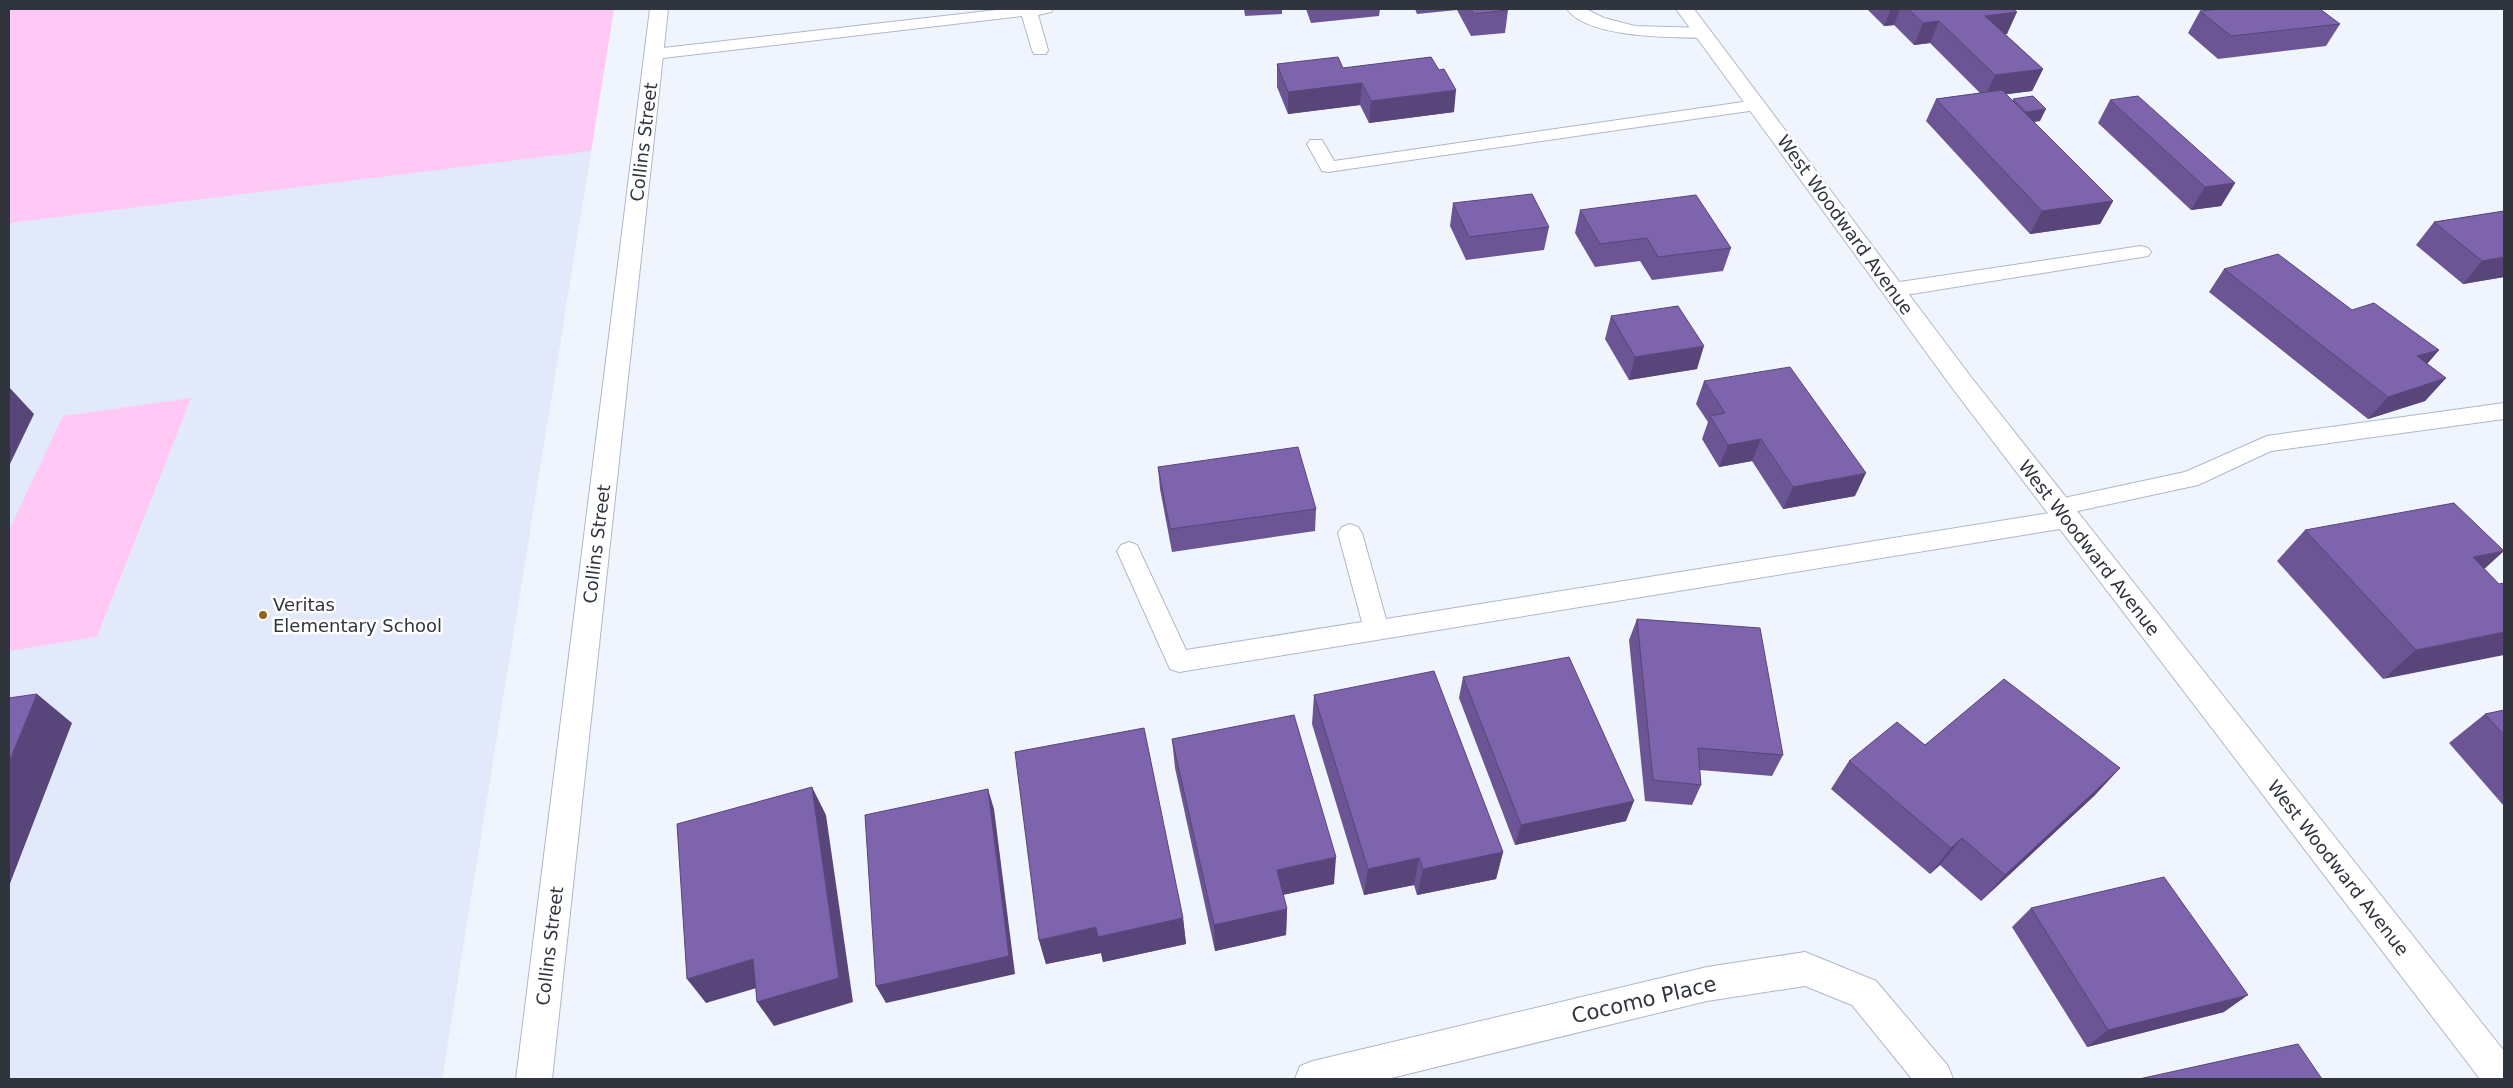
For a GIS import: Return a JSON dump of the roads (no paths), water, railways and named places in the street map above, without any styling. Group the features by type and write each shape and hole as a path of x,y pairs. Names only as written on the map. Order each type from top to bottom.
{"street":[{"name":"Collins Street","path":"534,1079 659,9"},
{"name":"West Woodward Avenue","path":"1685,9 2062,513 2504,1079"},
{"name":"Cocomo Place","path":"1313,1079 1707,984 1805,969 1864,993 1935,1079"}],"lane":[{"path":"1575,9 1598,22 1635,31 1703,34"},
{"path":"654,54 1037,10 1040,50"},
{"path":"1316,144 1328,167 1756,105"},
{"path":"1894,290 2141,252"},
{"path":"1129,551 1179,662 2062,513 2190,479 2268,444 2504,411"},
{"path":"1350,533 1377,630"}],"place":[{"name":"Veritas Elementary School","path":"263,615"}]}
